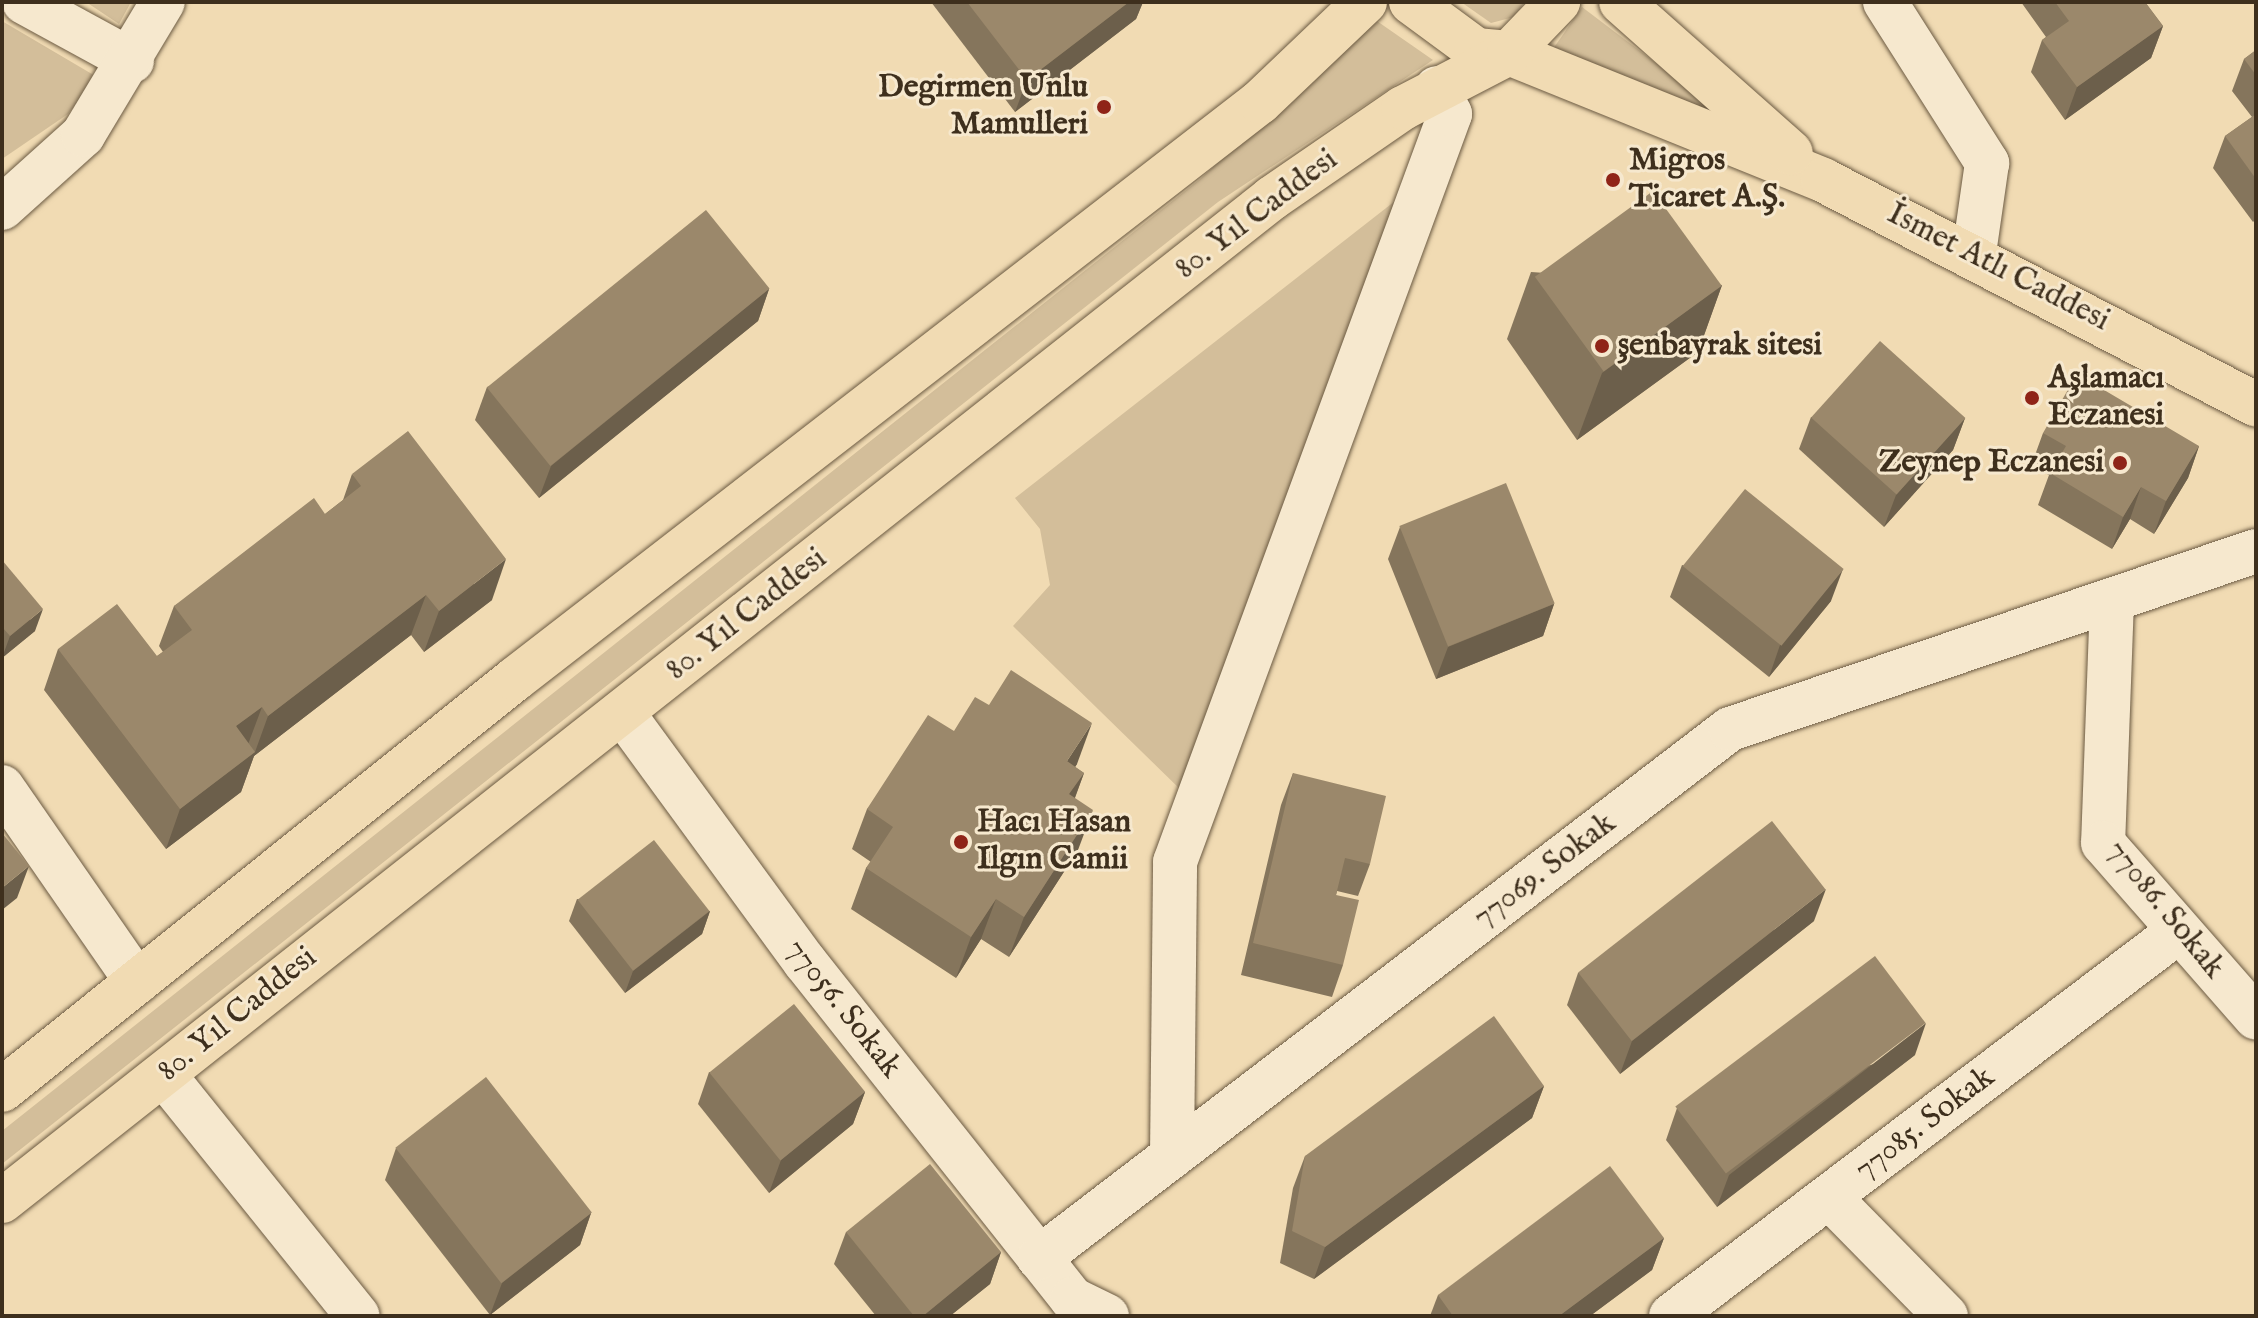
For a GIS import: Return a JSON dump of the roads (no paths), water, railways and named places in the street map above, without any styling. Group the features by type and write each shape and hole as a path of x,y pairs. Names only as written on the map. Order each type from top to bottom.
{"main road":[{"path":"2,1090 1260,102 1365,2"},
{"name":"İsmet Atlı Caddesi","path":"1411,2 1476,50 1509,53 1823,180 1974,253 2256,404"},
{"path":"1509,53 1558,2"},
{"name":"İsmet Atlı Caddesi","path":"1621,2 1823,180"},
{"name":"80. Yıl Caddesi","path":"2,1201 1272,198 1437,88 1509,53"}],"street":[{"path":"24,2 132,61"},
{"path":"2,208 83,135 132,61 163,2"},
{"path":"1885,2 1987,163 1974,253"},
{"path":"1172,1156 1175,862 1450,114 1437,88"},
{"name":"77069. Sokak","path":"1039,1258 1730,729 2256,551"},
{"name":"77086. Sokak","path":"2112,600 2103,843 2256,1018"},
{"name":"77056. Sokak","path":"622,712 805,962 1077,1310"},
{"path":"2,787 137,982"},
{"name":"77085. Sokak","path":"1671,1316 2179,931"},
{"path":"164,1075 358,1316"},
{"path":"1829,1197 1946,1316"}],"place":[{"name":"Degirmen Unlu Mamulleri","path":"1104,107"},
{"name":"Migros Ticaret A.Ş.","path":"1613,180"},
{"name":"şenbayrak sitesi","path":"1602,346"},
{"name":"Aşlamacı Eczanesi","path":"2032,398"},
{"name":"Zeynep Eczanesi","path":"2120,463"},
{"name":"Hacı Hasan Ilgın Camii","path":"961,842"}]}
